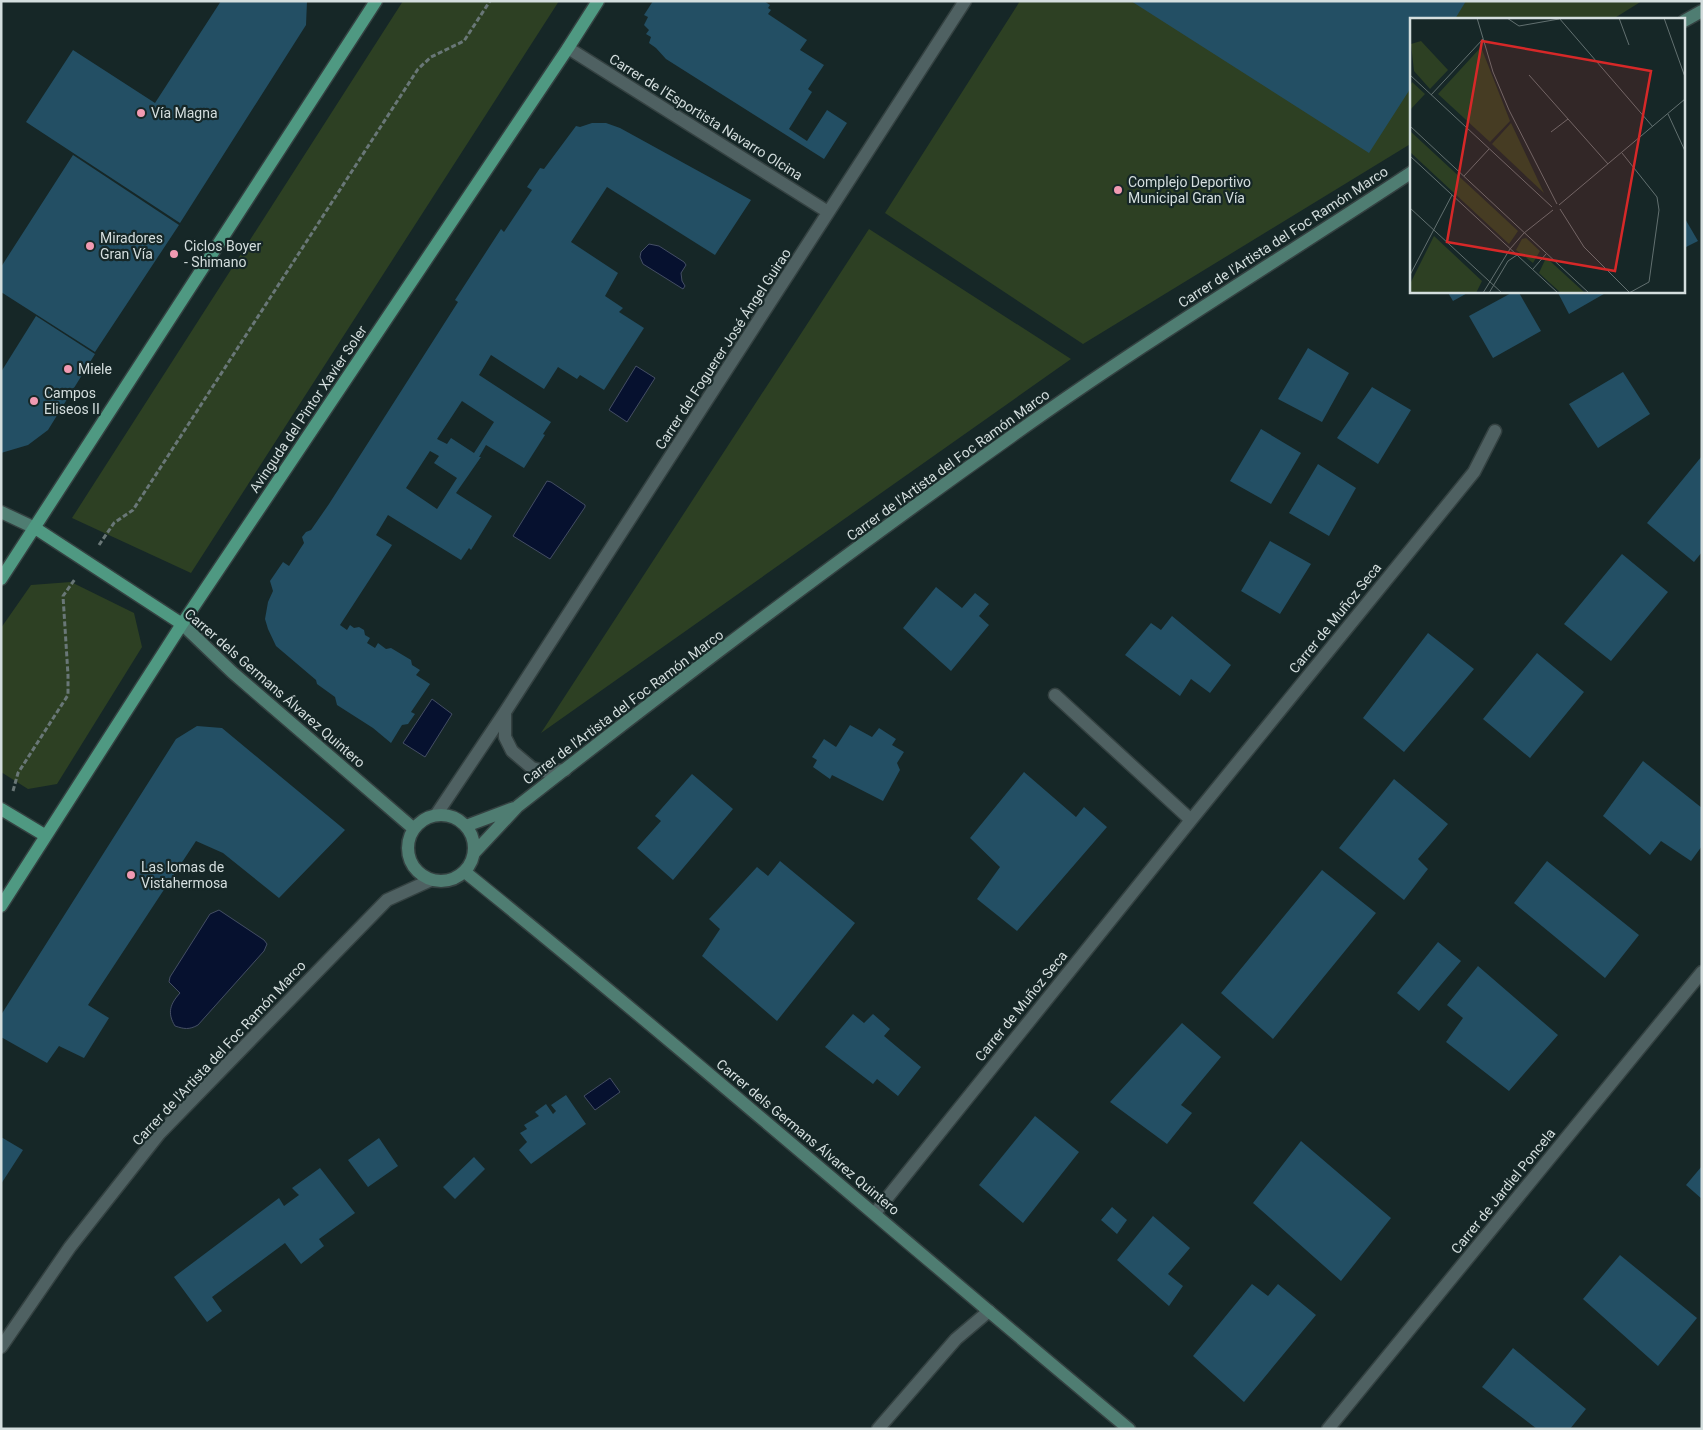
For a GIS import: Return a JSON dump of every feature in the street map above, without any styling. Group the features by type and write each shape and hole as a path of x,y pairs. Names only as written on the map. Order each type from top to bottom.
{"main road":[{"path":"1,579 376,1"},
{"name":"Avinguda del Pintor Xavier Soler","path":"1,906 182,624 598,1"},
{"name":"Carrer dels Germans Álvarez Quintero","path":"35,528 182,624"},
{"path":"2,809 46,836"}],"street":[{"name":"Carrer del Foguerer José Ángel Guirao","path":"436,815 505,712 965,1"},
{"path":"1686,20 1702,11"},
{"name":"Carrer de l'Esportista Navarro Olcina","path":"568,48 828,212"},
{"name":"Carrer de l'Artista del Foc Ramón Marco","path":"474,852 518,806 825,571 1014,435 1180,322 1410,173"},
{"name":"Carrer de Muñoz Seca","path":"875,1213 1474,472 1495,431"},
{"path":"1,512 35,528"},
{"name":"Carrer dels Germans Álvarez Quintero","path":"182,624 232,672 414,829"},
{"path":"1055,695 1191,820"},
{"path":"505,712 504,737 512,751 532,768 547,772 565,770"},
{"name":"Carrer de l'Artista del Foc Ramón Marco","path":"466,826 518,806"},
{"path":"436,815 447,815 457,819 466,826 473,838 474,852 471,863 465,872 444,882 431,880 418,872 409,859 408,844 414,829 428,817 436,815"},
{"name":"Carrer dels Germans Álvarez Quintero","path":"465,872 875,1213 1129,1429"},
{"name":"Carrer de l'Artista del Foc Ramón Marco","path":"1,1347 70,1247 159,1134 387,900 431,880"},
{"name":"Carrer de Jardiel Poncela","path":"1328,1429 1702,972"},
{"path":"878,1429 956,1339 988,1311"}],"path":[{"path":"2,809 15,787 18,773 68,694 63,596 114,523 133,510 418,69 431,57 464,41 490,1"}],"green space":[{"path":"403,1 559,1 191,573 72,518"},
{"name":"Complejo Deportivo Municipal Gran Vía","path":"1020,1 1642,1 1615,18 1410,18 1410,144 1083,344 885,213"},
{"path":"869,229 1071,359 541,733"},
{"path":"71,582 134,613 142,647 57,784 28,789 1,772 1,628 31,585"}],"water":[{"path":"649,244 659,246 684,262 686,265 681,273 685,286 683,289 643,264 640,257 641,252"},
{"path":"636,366 655,378 627,422 609,410"},
{"path":"547,481 585,505 550,559 513,536"},
{"path":"432,699 452,714 425,757 403,743"},
{"path":"219,910 264,940 267,944 264,951 198,1025 192,1028 175,1026 170,1013 174,1001 180,993 169,982 170,977 210,914"},
{"path":"610,1078 620,1092 595,1110 584,1096"}],"building":[{"name":"Vía Magna","path":"221,1 307,1 306,25 180,223 26,122 73,50 155,103"},
{"path":"653,1 764,1 770,5 768,8 771,10 768,14 807,40 800,50 824,65 808,89 812,92 789,129 807,141 827,110 847,123 824,159 666,59 649,43 651,37 646,34 649,30 644,25 648,17 644,15"},
{"path":"1131,1 1466,1 1456,18 1410,18 1410,89 1369,153"},
{"path":"592,123 606,123 620,128 751,200 715,255 607,187 571,242 618,273 605,296 623,308 619,312 644,328 604,390 580,375 577,379 558,367 544,389 491,355 479,375 551,422 543,434 545,435 524,468 486,445 479,457 481,457 456,493 492,516 471,550 469,548 461,560 388,515 376,535 392,545 340,625 347,630 350,625 354,628 359,627 370,638 367,643 375,648 378,643 386,649 391,648 411,660 412,665 420,670 416,675 430,684 411,712 415,714 408,724 402,725 391,743 373,728 337,705 335,697 317,684 316,680 276,646 265,619 268,602 273,591 270,581 283,562 289,566 304,543 302,537 311,530 329,504 458,302 455,300 501,229 504,232 532,190 527,187 540,168 544,169 576,126 580,127","holes":["462,401 494,422 474,453 451,438 447,444 437,439","430,451 439,456 434,463 457,478 437,509 406,488"]},
{"name":"Miradores Gran Vía","path":"73,155 179,225 95,352 1,292 1,267"},
{"path":"1686,220 1698,241 1686,247"},
{"path":"1448,292 1469,292 1453,301"},
{"path":"1513,292 1519,292 1541,331 1493,358 1469,316"},
{"path":"1558,292 1607,292 1569,314"},
{"name":"Campos Eliseos II","path":"36,316 95,354 48,430 28,445 1,453 1,372"},
{"path":"1308,348 1349,373 1322,422 1278,399"},
{"path":"1623,372 1650,414 1598,448 1569,404"},
{"path":"1372,387 1411,410 1378,464 1337,438"},
{"path":"1261,429 1301,453 1271,504 1230,481"},
{"path":"1702,456 1702,552 1694,562 1647,523"},
{"path":"1318,464 1356,488 1329,536 1289,513"},
{"path":"1270,541 1311,564 1280,614 1241,591"},
{"path":"1622,554 1668,592 1611,661 1564,624"},
{"path":"936,587 962,608 975,593 989,604 979,616 989,625 951,671 903,628"},
{"path":"1172,616 1231,665 1210,693 1191,679 1180,696 1125,655 1151,623 1161,630"},
{"path":"1428,633 1474,669 1404,752 1363,718"},
{"path":"1537,653 1584,692 1530,758 1483,719"},
{"path":"850,725 872,737 879,728 896,739 892,745 904,752 897,763 900,770 883,801 832,775 830,779 813,767 817,760 812,757 824,739 836,747"},
{"name":"Las lomas de Vistahermosa","path":"197,726 222,728 345,830 279,898 223,853 196,841 88,1005 109,1018 84,1058 59,1046 47,1063 1,1037 1,1015 176,739"},
{"path":"1643,761 1702,808 1702,846 1691,861 1661,841 1650,855 1603,816"},
{"path":"1024,772 1076,817 1084,807 1107,827 1017,931 977,899 1000,867 970,838"},
{"path":"692,774 733,809 673,880 637,848 661,821 655,816"},
{"path":"1394,779 1448,824 1418,859 1428,869 1404,900 1339,848"},
{"path":"780,861 855,923 777,1021 702,956 720,929 709,919 757,867 768,876"},
{"path":"1547,861 1639,935 1605,978 1514,903"},
{"path":"1322,870 1376,913 1273,1039 1221,993"},
{"path":"1438,942 1461,961 1419,1011 1397,993"},
{"path":"1478,966 1558,1035 1509,1091 1446,1042 1463,1018 1447,1005"},
{"path":"853,1014 864,1023 873,1014 890,1029 884,1036 921,1067 898,1096 877,1079 873,1084 825,1047"},
{"path":"1182,1023 1221,1057 1181,1105 1192,1113 1167,1144 1110,1102"},
{"path":"566,1095 586,1124 531,1164 519,1150 527,1142 520,1133 527,1129 524,1125 539,1116 535,1112 546,1104 553,1114 556,1111 551,1105"},
{"path":"1035,1116 1079,1152 1023,1223 979,1185"},
{"path":"1,1137 23,1150 1,1184"},
{"path":"379,1138 398,1166 368,1187 348,1160"},
{"path":"1301,1141 1391,1218 1341,1281 1253,1203"},
{"path":"474,1157 485,1169 455,1199 443,1187"},
{"path":"1702,1166 1702,1199 1686,1185"},
{"path":"320,1168 355,1213 319,1239 324,1246 301,1264 285,1243 212,1297 222,1311 207,1322 174,1277 279,1198 284,1206 299,1195 292,1188"},
{"path":"1112,1207 1127,1220 1117,1234 1101,1220"},
{"path":"1153,1216 1190,1248 1168,1274 1183,1286 1169,1306 1117,1260"},
{"path":"1620,1255 1697,1318 1658,1366 1583,1299"},
{"path":"1252,1284 1268,1296 1278,1284 1316,1315 1244,1402 1193,1356"},
{"path":"1513,1348 1586,1409 1570,1429 1537,1429 1482,1387"}],"place":[{"name":"Vía Magna","path":"141,113"},
{"name":"Complejo Deportivo Municipal Gran Vía","path":"1118,190"},
{"name":"Miradores Gran Vía","path":"90,246"},
{"name":"Ciclos Boyer - Shimano","path":"174,254"},
{"name":"Miele","path":"68,369"},
{"name":"Campos Eliseos II","path":"34,401"},
{"name":"Las lomas de Vistahermosa","path":"131,875"}]}
